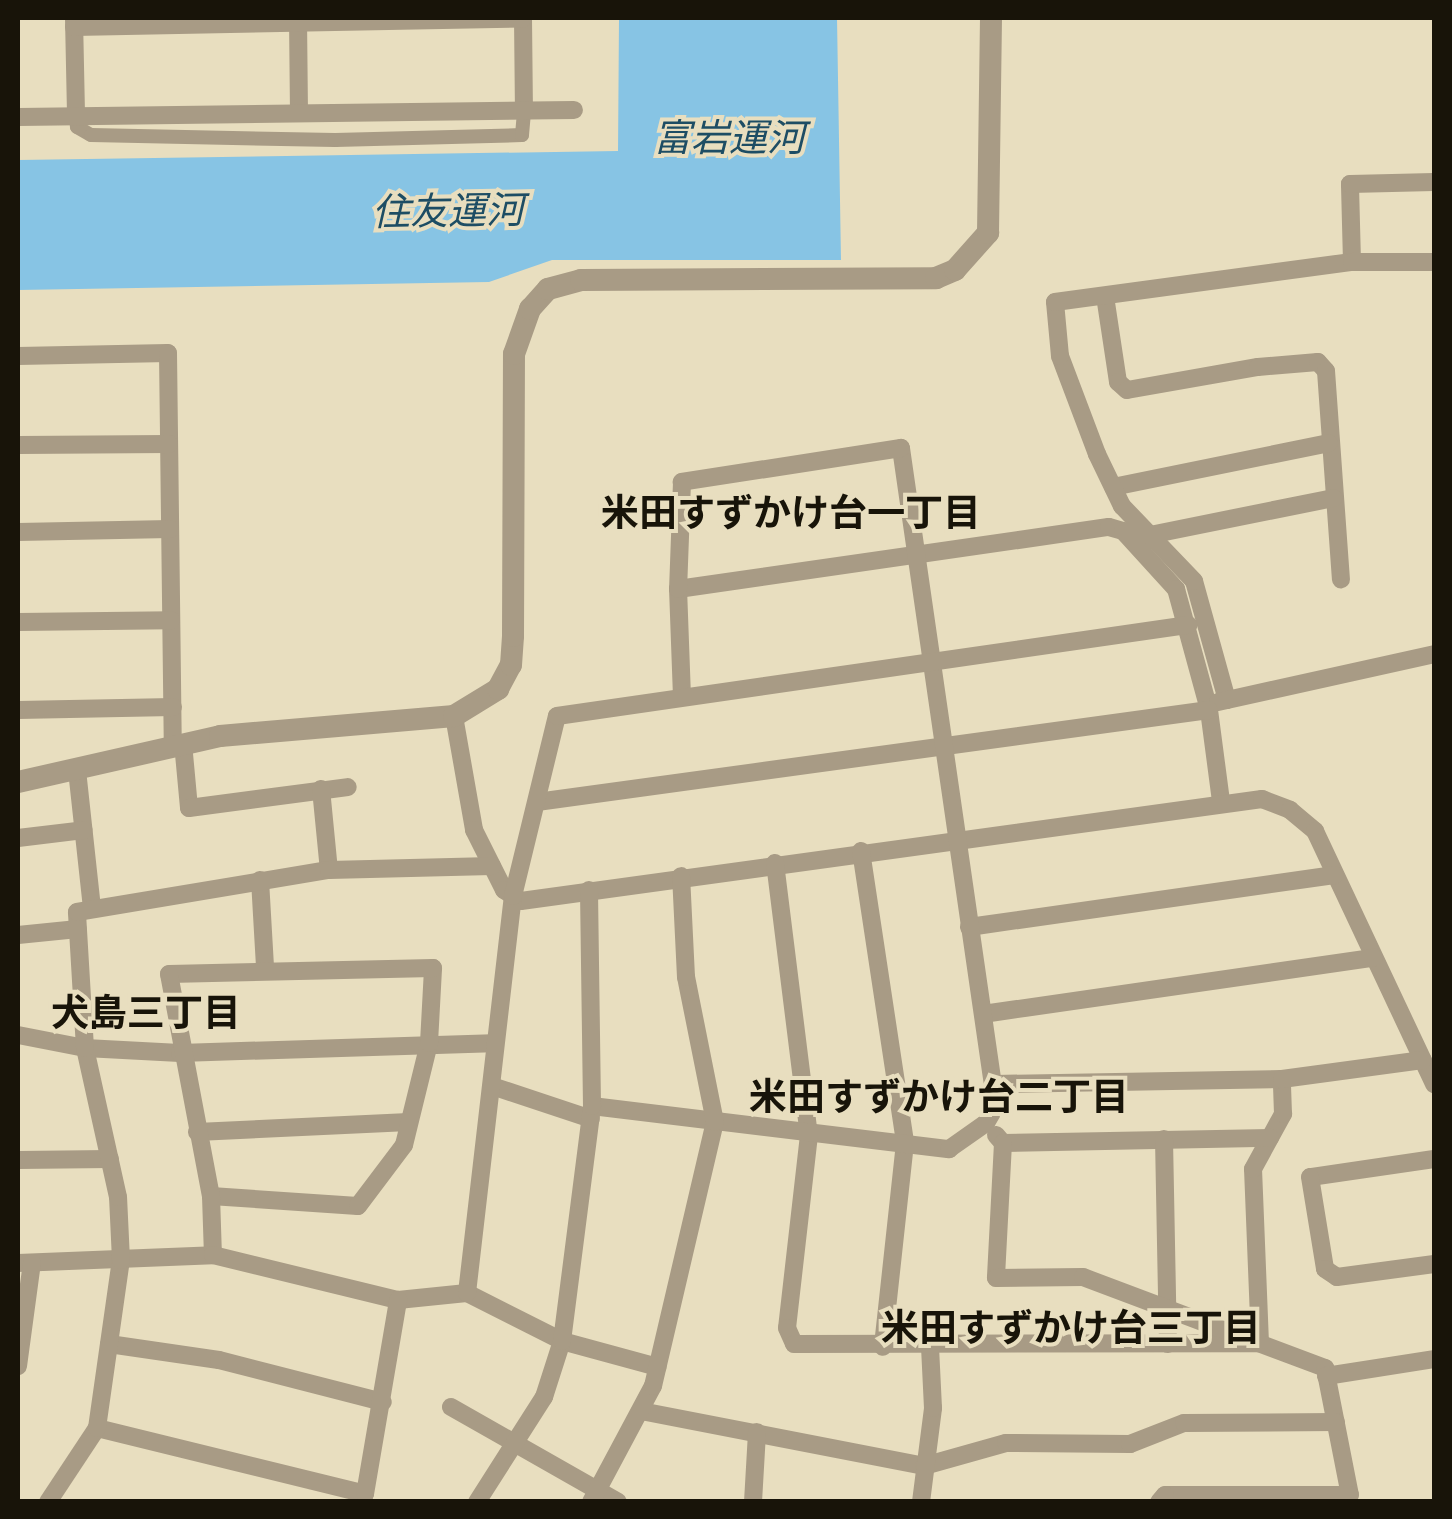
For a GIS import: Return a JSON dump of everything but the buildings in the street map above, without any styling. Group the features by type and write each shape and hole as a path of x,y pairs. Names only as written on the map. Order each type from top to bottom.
{"street":[{"path":"523,18 522,135 320,140 91,135 77,127 74,22 298,20 523,18"},
{"path":"18,782 178,745 454,716 498,689 511,665 514,354 530,308 548,289 581,280 936,278 956,270 988,233 991,18"},
{"path":"298,20 299,112"},
{"path":"18,117 574,110"},
{"path":"1352,262 1350,184 1434,182"},
{"path":"1228,700 1194,581 1112,487 1060,356 1055,302 1352,262 1434,262"},
{"path":"1105,296 1118,382 1127,390 1318,362 1326,371 1340,579"},
{"path":"18,356 168,353 172,707 189,808 348,786"},
{"path":"1112,487 1329,443"},
{"path":"18,445 169,444"},
{"path":"492,1086 592,1112 949,1149 986,1123 996,1106 954,838 901,448 682,482 678,589 682,697"},
{"path":"1150,535 1333,498"},
{"path":"678,589 1109,527 1123,531 1176,589 1208,707 1221,801"},
{"path":"18,532 170,528"},
{"path":"18,622 171,620"},
{"path":"468,1294 492,1086 492,1043 513,896 557,716 1188,626"},
{"path":"537,802 1208,707 1434,654"},
{"path":"18,710 172,707"},
{"path":"454,716 474,830 492,866 521,901 1262,798 1290,810 1315,831 1434,1084"},
{"path":"77,770 92,908"},
{"path":"321,789 329,870"},
{"path":"18,838 84,830"},
{"path":"862,851 905,1144 883,1348"},
{"path":"776,863 809,1135 787,1328 794,1344 883,1348 1260,1342"},
{"path":"48,1502 97,1428 120,1260 110,1158 85,1048 77,912 329,870 492,866"},
{"path":"969,927 1334,875"},
{"path":"594,1495 641,1412 658,1367 714,1122 686,977 681,876"},
{"path":"260,880 265,968"},
{"path":"477,1502 544,1397 562,1341 592,1112 589,890"},
{"path":"18,935 78,929"},
{"path":"984,1014 1374,958"},
{"path":"211,1196 358,1206 392,1170 410,1122 429,1043 433,968 265,968 169,974 180,1053 211,1196 213,1255"},
{"path":"18,1035 85,1048 180,1053 492,1043"},
{"path":"995,1084 1282,1079 1422,1060"},
{"path":"1260,1342 1253,1169 1283,1114 1282,1079"},
{"path":"197,1132 410,1122"},
{"path":"986,1123 1003,1143 996,1278 1082,1276 1325,1368 1350,1495 1165,1496 1160,1502"},
{"path":"1003,1143 1270,1138"},
{"path":"1164,1139 1168,1344"},
{"path":"18,1160 110,1158"},
{"path":"1434,1159 1310,1178 1325,1269 1337,1277 1434,1264"},
{"path":"18,1366 25,1263 213,1255 398,1300 468,1294 562,1341 658,1367"},
{"path":"97,1428 365,1494 398,1300"},
{"path":"109,1344 219,1360 383,1402"},
{"path":"921,1502 933,1408 930,1346"},
{"path":"1326,1376 1434,1359"},
{"path":"451,1407 513,1441 594,1495 618,1502"},
{"path":"641,1412 924,1466 1006,1442 1130,1444 1184,1423 1336,1422"},
{"path":"753,1502 757,1432"}],"water":[{"name":"富岩運河","path":"619,18 837,18 841,260 552,260 489,282 18,290 18,160 618,151"}],"district":[{"name":"米田すずかけ台一丁目","path":"791,513"},
{"name":"犬島三丁目","path":"146,1013"},
{"name":"米田すずかけ台二丁目","path":"939,1097"},
{"name":"米田すずかけ台三丁目","path":"1071,1328"}],"water label":[{"name":"住友運河","path":"448,211"}]}
